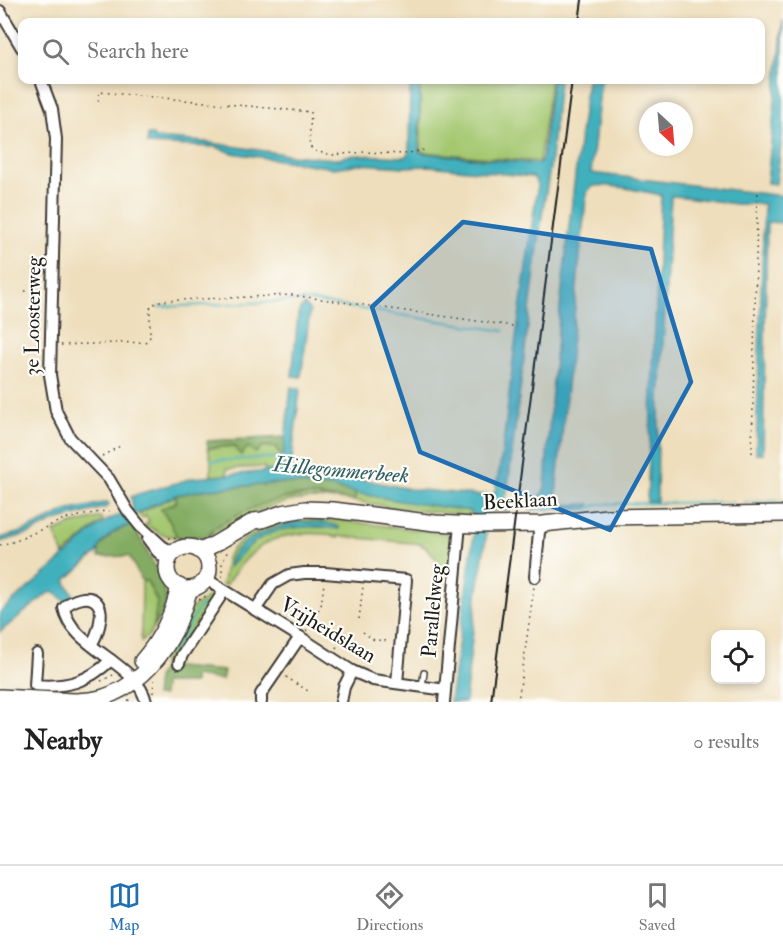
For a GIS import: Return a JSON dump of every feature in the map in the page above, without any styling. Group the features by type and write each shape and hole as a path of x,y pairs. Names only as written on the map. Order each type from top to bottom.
{"main road":[{"name":"Beeklaan","path":"209,553 217,551 232,538 262,520 305,508 435,523 474,524 543,524 607,517 783,514"},
{"path":"0,697 34,692 71,702 100,699 119,691 161,636 183,593 200,585 215,585 208,572 209,553 193,548 180,549 167,561 170,577 183,593"}],"street":[{"path":"0,11 18,41"},
{"name":"3e Loosterweg","path":"43,84 52,109 56,139 50,345 50,375 56,411 70,438 109,479 134,518 162,546 167,561"},
{"name":"Parallelweg","path":"444,702 474,524"},
{"path":"536,577 539,532 543,524"},
{"path":"255,610 273,584 289,575 325,573 406,580 397,683"},
{"path":"180,663 215,585"},
{"name":"Vrijheidslaan","path":"215,585 352,671 373,680 439,689"},
{"path":"261,702 261,694 301,637"},
{"path":"91,645 131,677 149,699"},
{"path":"34,692 37,654"},
{"path":"34,692 45,686 73,683 87,678 111,660"},
{"path":"341,702 344,687 352,671"}],"lane":[{"path":"422,686 424,673"}],"path":[{"path":"98,100 99,92 311,112 309,146 315,151 332,155 365,152 404,154 424,150"},
{"path":"752,453 758,190"},
{"path":"25,291 52,298"},
{"path":"50,345 145,342 150,337 150,308 158,301 292,295 513,326"},
{"path":"93,461 122,445"},
{"path":"0,545 16,541 64,519 105,511 111,512"},
{"path":"168,538 209,553 230,548"},
{"path":"167,561 183,593 212,592 222,577 209,553"},
{"path":"301,637 321,606 325,573"},
{"path":"359,619 364,577"},
{"path":"518,702 536,577"},
{"path":"363,632 374,640 400,642"},
{"path":"330,657 343,636"},
{"path":"276,671 308,691"},
{"path":"149,699 155,675"},
{"path":"123,699 134,702"}],"highlighted area":[{"path":"463,222 651,249 691,382 610,530 420,452 372,307"}],"green space":[{"path":"420,84 550,84 539,162 421,152"},
{"path":"286,437 284,457 276,447 262,446 256,453 248,447 241,455 234,446 208,448 207,441"},
{"path":"276,447 284,457 282,468 278,471 265,472 264,467 227,469 227,475 211,476 208,448"},
{"path":"283,483 331,487 356,493 354,501 321,496 295,496 272,501 222,523 213,529 210,535 203,537 177,537 161,509 176,502 176,495 209,489"},
{"path":"356,493 470,511 474,516 354,501"},
{"path":"176,495 176,502 161,510 177,537 163,535 145,525 149,521 146,516 142,518 138,514"},
{"path":"314,495 334,499 302,499 280,503 249,515 210,535 212,529 253,507 279,500"},
{"path":"101,517 103,521 64,555 54,532 73,524"},
{"path":"312,519 451,534 454,541 451,578 444,578 443,567 422,544 338,536 338,538 325,534 307,533 278,538 266,543 245,560 225,586 222,584 228,556 242,540 265,528"},
{"path":"129,520 152,561 165,595 165,605 154,627 157,601 147,581 142,581 129,556 99,557 99,547 114,532 130,525"},
{"path":"142,581 147,581 157,602 154,627 141,641"},
{"path":"216,592 209,607 207,606 177,653 179,654 176,659 172,660 171,665 162,666 192,608"},
{"path":"164,666 224,671 222,680 194,676 194,683 164,683 163,696 155,696 157,678"}],"water":[{"path":"783,20 783,129 776,184 767,183"},
{"path":"410,84 420,84 419,151 538,164 542,160 552,84 559,84 550,168 504,505 509,505 509,510 490,511 486,516 486,538 465,702 450,702 474,534 474,516 470,511 406,502 331,487 283,483 209,489 176,495 153,505 129,518 130,525 106,538 98,552 68,578 67,585 74,596 64,601 54,593 47,594 0,632 0,612 94,530 110,519 125,515 133,509 131,497 193,478 281,470 291,387 300,389 292,471 345,476 410,489 478,495 495,492 537,193 533,177 429,166 361,164 334,168 232,153 216,147 147,144 148,135 153,135 154,138 205,142 335,159 359,155 405,157 409,152"},
{"path":"586,84 601,84 591,173 783,196 783,223 767,222 763,453 756,453 764,204 735,204 671,196 658,438 657,502 647,502 661,195 617,187 594,186 589,189 586,198 555,505 590,504 587,509 528,510 529,505 540,496 545,487 568,232"},
{"path":"305,305 310,311 301,377 292,376 298,315 300,309"},
{"path":"108,502 107,507 55,521 31,533 0,542 0,538 24,531 66,511"},
{"path":"299,522 324,523 339,527 339,529 305,527 273,533 253,543 228,566 238,549 247,542 268,531"}],"waterway":[{"path":"159,307 310,301 504,331"},
{"name":"Hillegommerbeek","path":"211,461 284,457"},
{"path":"745,502 783,501"},
{"path":"587,509 599,504 733,502"},
{"path":"170,658 198,609 204,605"}],"railway":[{"path":"580,18 582,0"},
{"path":"491,702 571,84"}]}
